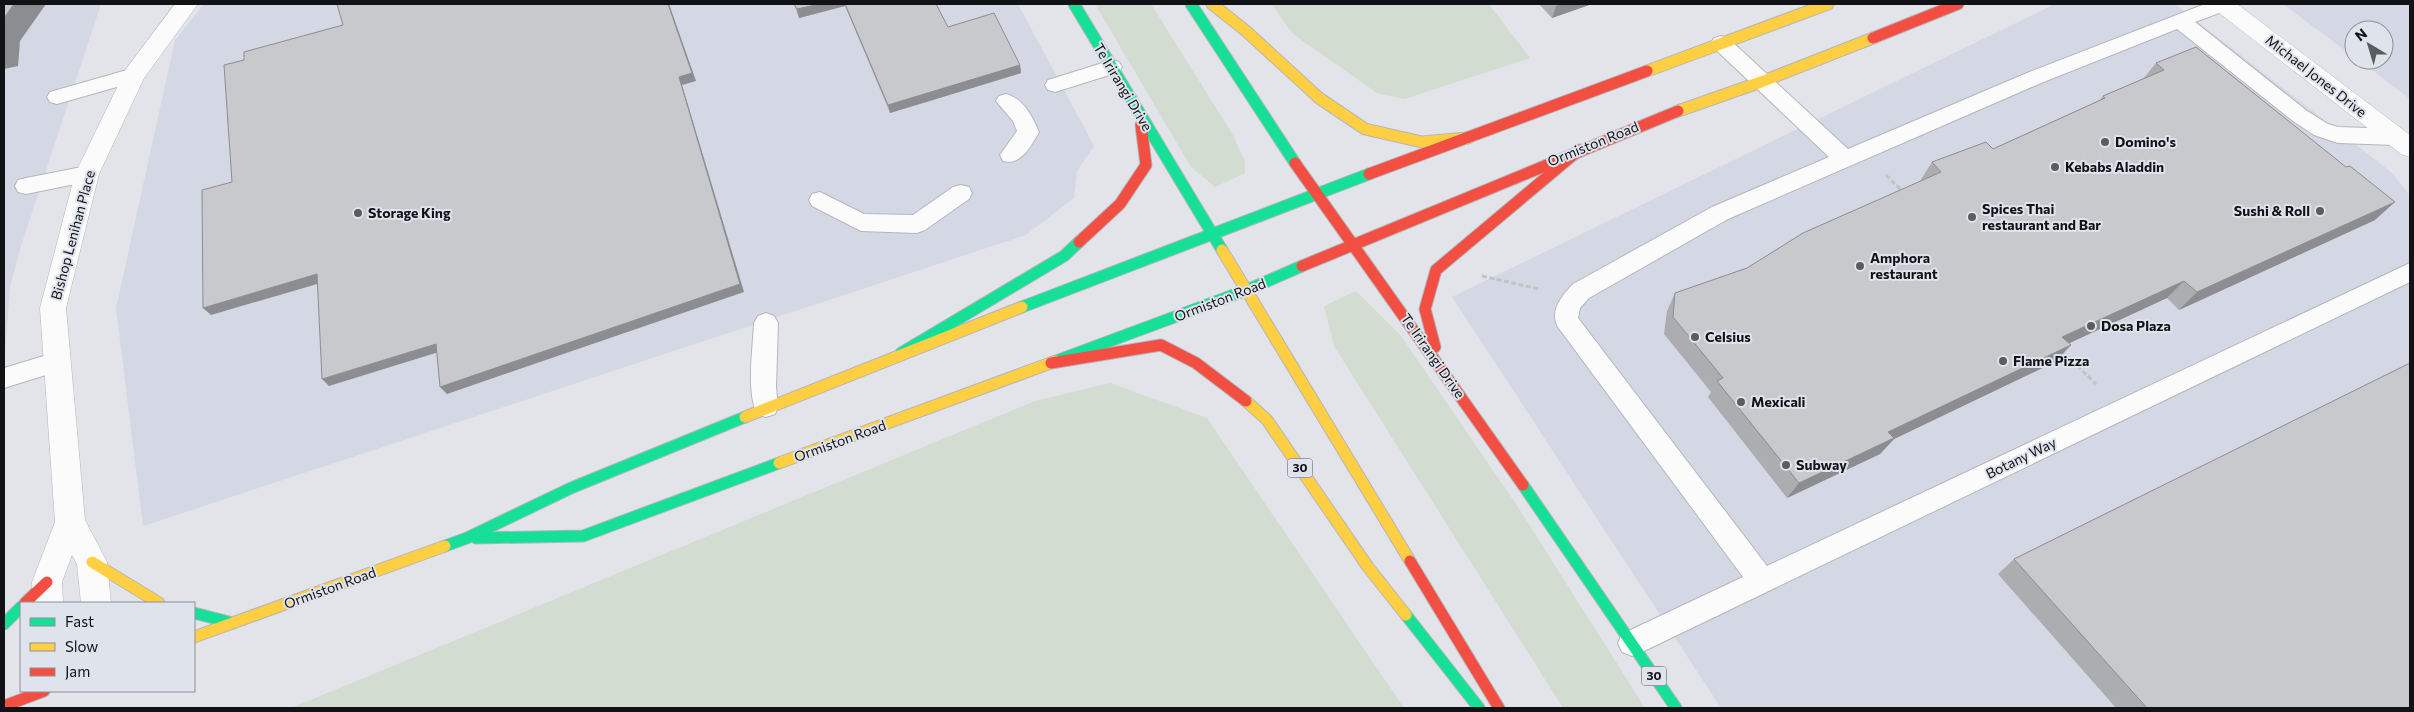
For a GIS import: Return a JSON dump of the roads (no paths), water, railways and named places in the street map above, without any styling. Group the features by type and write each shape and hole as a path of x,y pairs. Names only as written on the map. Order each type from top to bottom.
{"main road":[{"name":"Te Irirangi Drive","path":"1074,4 1499,708"},
{"name":"Te Irirangi Drive","path":"1191,4 1316,194 1441,367 1676,708"},
{"path":"1212,4 1246,31 1319,98 1365,129 1422,142 1468,138"},
{"name":"Ormiston Road","path":"195,637 467,538 570,488 901,353 1316,194 1828,4"},
{"name":"Ormiston Road","path":"467,538 584,536 1247,290 1353,243 1660,117 1761,82 1958,4"},
{"path":"901,353 1064,256 1120,204 1146,165 1139,114"},
{"path":"1441,367 1424,309 1436,270 1579,150"},
{"name":"30","path":"1051,363 1116,350 1161,345 1196,363 1234,390 1267,420 1368,567 1479,708"},
{"path":"92,562 157,602"},
{"path":"27,602 47,593"},
{"path":"4,624 20,608"},
{"path":"195,613 233,623"},
{"path":"4,706 41,692"}],"street":[{"name":"Bishop Lenihan Place","path":"47,593 70,522 53,308 87,174 134,75 187,4"},
{"name":"Michael Jones Drive","path":"2223,4 2403,143"},
{"name":"Bishop Lenihan Place","path":"70,522 92,562 96,602"}],"lane":[{"path":"1763,582 1566,320 1569,304 1581,291 1720,213 2034,78 2223,4"},
{"path":"2180,21 2300,116 2321,130 2338,135 2403,143"},
{"path":"1721,43 1761,82 1854,155"},
{"path":"1055,85 1112,67"},
{"path":"57,97 134,75"},
{"path":"1006,101 1022,117 1028,132 1011,155"},
{"path":"26,186 87,174"},
{"path":"820,200 862,222 917,224 961,193"},
{"name":"Botany Way","path":"1632,643 2410,272"},
{"path":"766,324 764,386 766,407"},
{"path":"4,378 57,362"}],"place":[{"name":"Domino's","path":"2105,142"},
{"name":"Kebabs Aladdin","path":"2055,167"},
{"name":"Sushi & Roll","path":"2320,211"},
{"name":"Storage King","path":"358,213"},
{"name":"Spices Thai restaurant and Bar","path":"1972,217"},
{"name":"Amphora restaurant","path":"1860,266"},
{"name":"Dosa Plaza","path":"2091,326"},
{"name":"Celsius","path":"1695,337"},
{"name":"Flame Pizza","path":"2003,361"},
{"name":"Mexicali","path":"1741,402"},
{"name":"Subway","path":"1786,465"}]}
